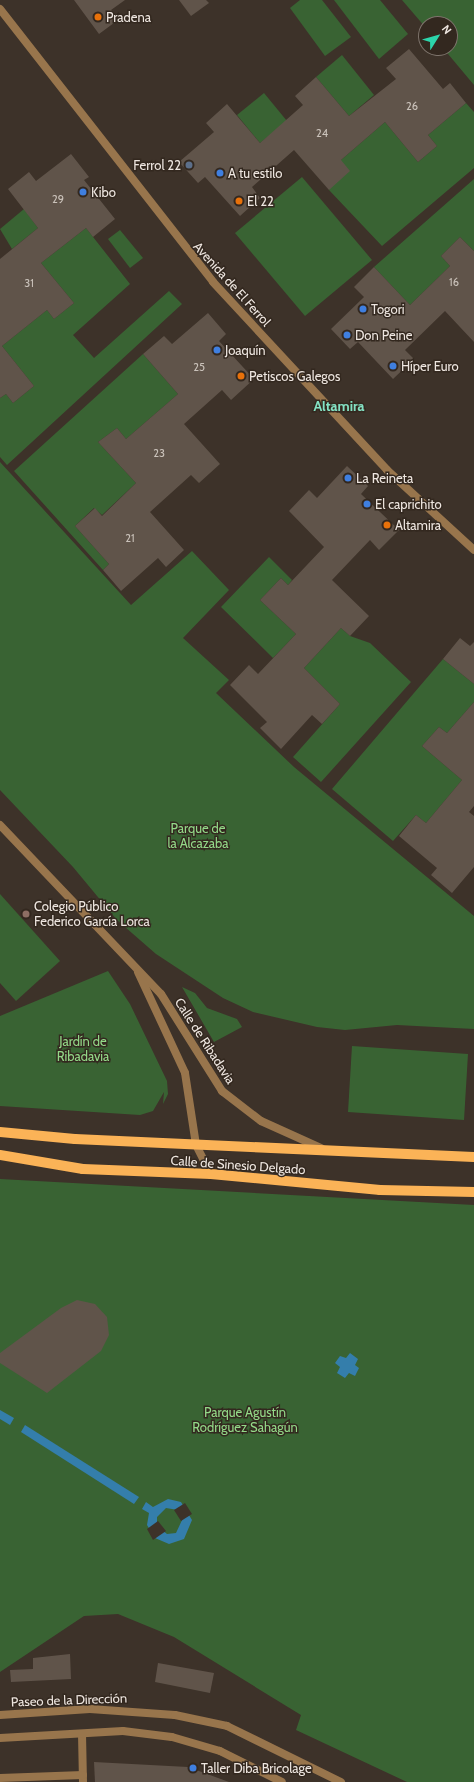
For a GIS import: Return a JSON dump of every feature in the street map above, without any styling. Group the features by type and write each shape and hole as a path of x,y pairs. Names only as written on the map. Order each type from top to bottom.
{"main road":[{"name":"Calle de Sinesio Delgado","path":"0,1132 196,1145 474,1156"},
{"name":"Calle de Sinesio Delgado","path":"0,1155 83,1169 212,1174 380,1190 474,1192"}],"street":[{"name":"Avenida de El Ferrol","path":"0,9 208,276 387,470 474,550"},
{"name":"Calle de Ribadavia","path":"0,825 161,994 222,1091 261,1121 327,1150"},
{"name":"Calle de Ribadavia","path":"135,966 185,1073 196,1145 212,1174"},
{"name":"Paseo de la Dirección","path":"0,1715 90,1708 176,1715 227,1726 341,1782"},
{"path":"0,1738 123,1731 172,1737 220,1751 282,1782"},
{"path":"0,1778 83,1778 82,1734"}],"green space":[{"path":"300,0 322,0 351,37 325,56 290,8"},
{"path":"334,0 380,0 408,34 379,59"},
{"path":"402,0 474,0 474,85 450,56 458,56 458,16 418,16 418,19"},
{"path":"342,55 374,95 349,116 316,77"},
{"path":"264,93 287,121 260,143 237,115"},
{"path":"466,103 474,112 474,168 382,246 329,190 341,160 385,122 418,162 437,146 428,135"},
{"path":"302,177 372,260 305,316 235,233"},
{"path":"474,179 474,251 460,237 441,256 450,266 410,305 374,267"},
{"path":"24,209 38,228 12,249 0,229"},
{"path":"86,228 130,284 73,335 94,358 169,291 182,304 7,465 0,457 0,398 6,394 13,403 34,386 2,346 47,310 54,319 74,303 41,263"},
{"path":"120,230 143,258 130,268 108,239"},
{"path":"143,354 178,394 126,439 117,428 98,442 136,483 102,515 94,508 75,526 109,564 103,570 14,471"},
{"name":"Parque de la Alcazaba","path":"0,462 131,605 192,551 229,590 183,638 229,680 216,693 294,767 474,916 474,1029 397,1025 345,1030 317,1027 253,1012 223,998 156,954 117,920 73,867 0,790"},
{"path":"269,557 292,580 288,585 281,578 260,600 296,634 273,658 221,607"},
{"path":"341,628 350,636 370,643 411,682 321,782 293,757 340,704 304,668"},
{"path":"443,659 474,684 474,702 447,733 439,727 422,746 462,780 426,823 416,815 393,841 332,789"},
{"path":"0,894 60,961 16,1001 0,983"},
{"name":"Jardín de Ribadavia","path":"108,971 130,1004 167,1081 168,1094 163,1104 164,1092 153,1111 140,1115 0,1106 0,1016"},
{"path":"182,987 195,993 207,1008 237,1019 242,1027 214,1042"},
{"path":"352,1046 468,1054 464,1120 348,1112"},
{"name":"Parque Agustín Rodríguez Sahagún","path":"0,1179 474,1205 474,1782 407,1782 296,1730 301,1715 174,1637 118,1614 84,1616 0,1672"}],"water":[{"path":"350,1353 358,1359 355,1365 359,1368 355,1376 349,1373 345,1378 337,1373 340,1367 335,1363 340,1356 346,1358"},
{"path":"0,1410 14,1418 10,1425 0,1419"},
{"path":"25,1425 139,1497 134,1504 21,1432"},
{"path":"168,1499 181,1502 192,1520 184,1539 169,1544 155,1538 147,1525 149,1513 142,1509 146,1502 153,1507","holes":["166,1508 178,1510 183,1518 176,1533 167,1534 157,1526 157,1517"]}],"pier":[{"path":"185,1503 192,1514 181,1521 174,1510"},
{"path":"158,1521 166,1531 153,1540 147,1529"}],"building":[{"path":"74,0 125,0 111,10 118,20 99,34"},
{"path":"179,0 206,0 209,3 191,16"},
{"path":"409,49 443,89 450,83 466,103 428,135 437,146 418,162 385,122 341,160 350,171 329,190 294,150 252,187 260,198 240,216 205,177 198,183 179,162 214,132 206,123 227,104 260,143 303,105 295,96 316,77 349,116 396,79 386,68"},
{"path":"71,154 89,177 84,180 115,219 93,237 86,228 41,263 74,303 54,319 47,310 2,346 34,386 13,403 6,394 0,398 0,259 38,228 8,189 29,172 36,181"},
{"path":"460,237 474,251 474,342 445,311 405,350 414,359 393,379 358,342 350,349 331,329 364,297 354,287 374,267 410,305 450,266 441,256"},
{"path":"208,313 226,334 219,341 254,379 231,400 222,390 184,424 220,464 199,483 191,475 150,512 184,550 166,567 158,558 121,591 103,570 109,564 75,526 95,508 102,516 136,483 98,442 117,428 126,439 178,394 143,354 164,336 172,344"},
{"path":"347,466 368,486 361,494 399,530 379,550 370,540 332,580 369,616 350,636 341,628 304,668 340,704 322,724 312,715 281,749 260,728 267,722 230,685 249,665 258,674 296,634 260,600 281,578 288,585 324,547 289,511 309,490 317,498"},
{"path":"460,638 470,646 474,642 474,684 443,659"},
{"path":"474,702 474,806 469,812 474,816 474,867 452,893 431,875 437,868 399,836 416,815 426,823 462,780 422,746 439,727 447,733"},
{"path":"77,1300 95,1304 107,1317 109,1335 101,1351 47,1393 0,1363 0,1353 61,1308"},
{"path":"70,1654 71,1679 11,1682 10,1670 33,1669 33,1658"},
{"path":"158,1663 214,1673 210,1693 155,1682"},
{"path":"94,1762 188,1767 229,1782 95,1782"}],"place":[{"name":"Pradena","path":"98,17"},
{"name":"Ferrol 22","path":"189,165"},
{"name":"A tu estilo","path":"220,173"},
{"name":"Kibo","path":"83,192"},
{"name":"El 22","path":"239,201"},
{"name":"Togori","path":"363,309"},
{"name":"Don Peine","path":"347,335"},
{"name":"Joaquín","path":"217,350"},
{"name":"Híper Euro","path":"393,366"},
{"name":"Petiscos Galegos","path":"241,376"},
{"name":"La Reineta","path":"348,478"},
{"name":"El caprichito","path":"367,504"},
{"name":"Altamira","path":"387,525"},
{"name":"Colegio Público Federico García Lorca","path":"26,914"},
{"name":"Taller Diba Bricolage","path":"193,1768"}],"district":[{"name":"Altamira","path":"339,406"}]}
